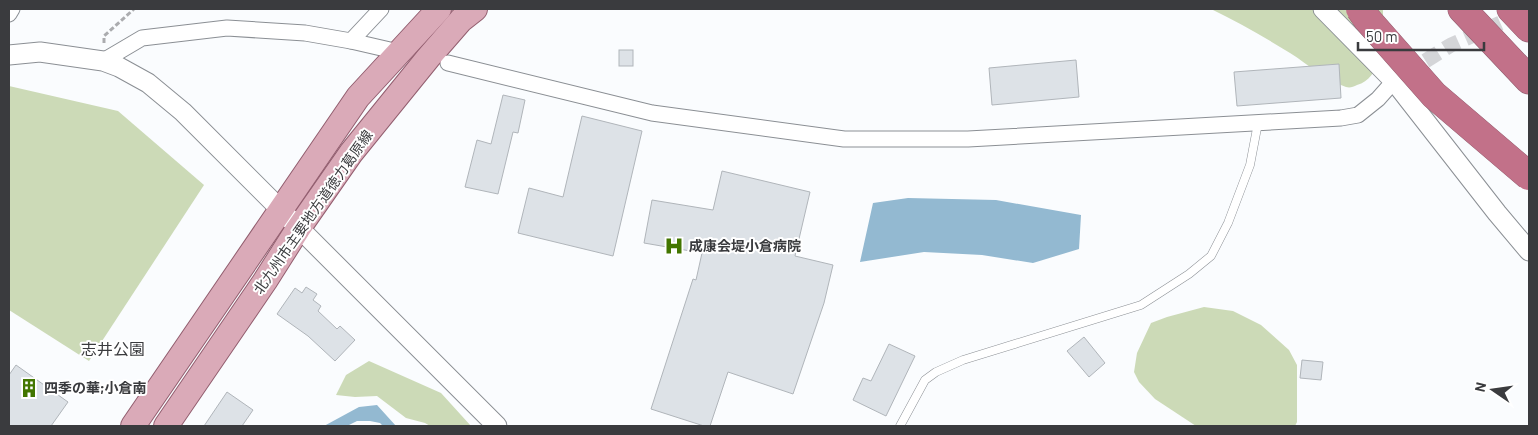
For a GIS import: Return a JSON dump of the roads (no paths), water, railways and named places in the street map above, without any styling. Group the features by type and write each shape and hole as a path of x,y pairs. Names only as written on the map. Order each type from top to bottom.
{"highway":[{"path":"1360,9 1434,94 1529,176"},
{"path":"1462,9 1529,80"},
{"path":"1511,9 1529,28"}],"main road":[{"name":"北九州市主要地方道徳力葛原線","path":"133,426 358,97 439,9"},
{"name":"北九州市主要地方道徳力葛原線","path":"166,426 265,281 298,228 351,153 397,94 461,20 475,9"}],"street":[{"path":"9,14 12,9"},
{"path":"351,40 381,9"},
{"path":"1323,9 1394,80 1496,213 1529,252"},
{"path":"103,61 142,38 227,28 305,33 351,40 390,50"},
{"path":"9,56 40,52 103,61 119,67 148,83 183,112 497,426"},
{"path":"448,63 652,114 844,139 968,140 1341,118 1358,115 1378,99 1394,80"}],"lane":[{"path":"900,426 926,380 936,372 963,360 1141,306 1189,274 1211,256 1228,223 1250,165 1258,124"}],"water":[{"path":"908,198 996,200 1081,215 1079,249 1033,263 982,255 924,252 860,262 873,203"},
{"path":"377,405 396,426 383,426 380,423 370,421 357,421 347,426 324,426 359,407"}],"tunnel":[{"path":"1406,73 1451,45 1521,14"}],"place":[{"name":"成康会堤小倉病院","path":"674,246"},
{"name":"四季の華;小倉南","path":"29,388"}],"district":[{"name":"志井公園","path":"113,349"}]}
